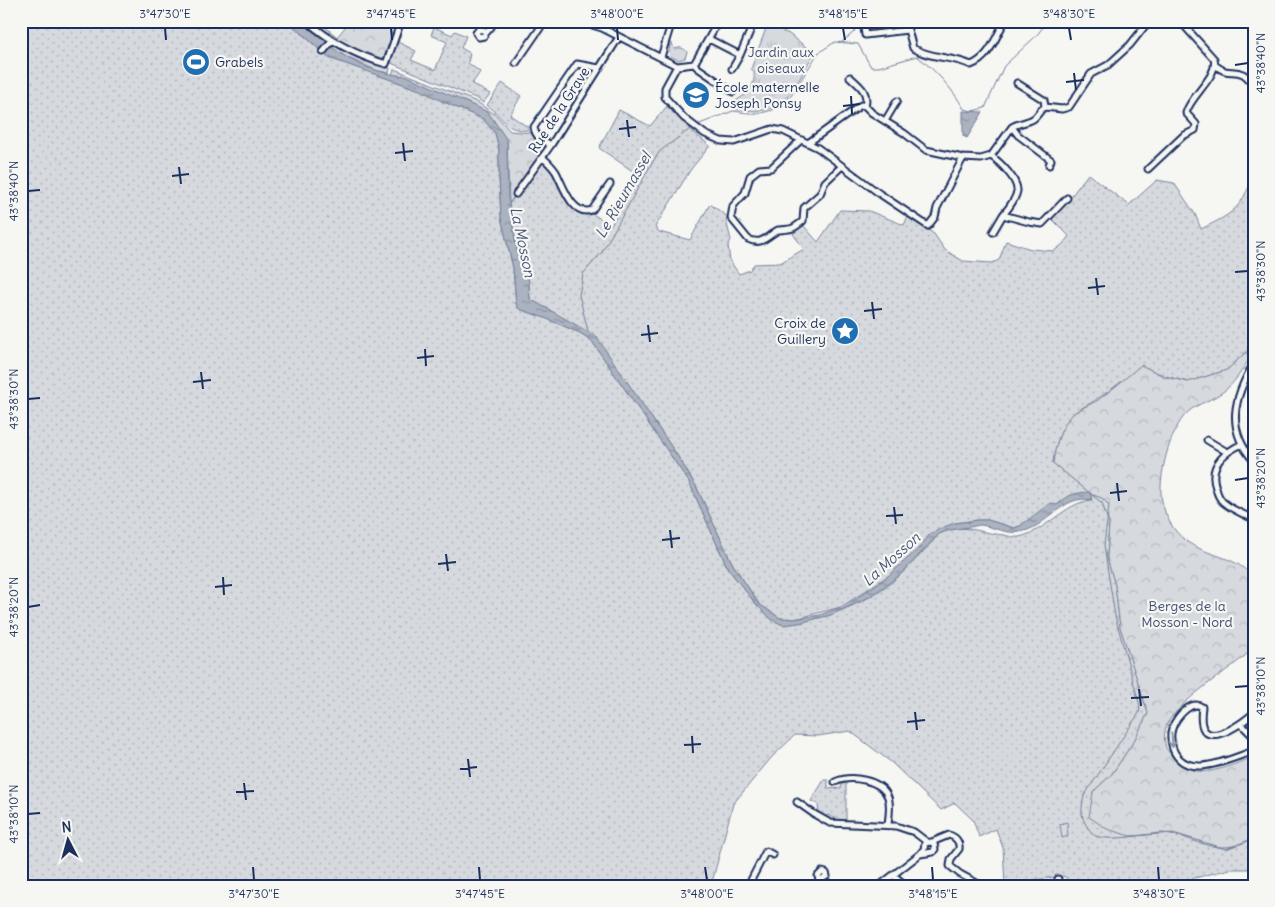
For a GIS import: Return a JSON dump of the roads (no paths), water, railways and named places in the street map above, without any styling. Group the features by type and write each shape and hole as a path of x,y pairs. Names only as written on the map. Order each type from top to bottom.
{"street":[{"path":"307,21 331,43 368,59 386,64 401,21"},
{"path":"486,31 494,21"},
{"path":"516,63 546,21"},
{"path":"579,21 602,28 677,66 694,64"},
{"path":"661,57 672,21"},
{"path":"694,64 717,25 724,21"},
{"path":"732,69 751,29 746,21"},
{"path":"863,21 866,35 908,30 913,48 923,54 959,59 972,65 986,55 1005,21"},
{"path":"808,143 861,105 926,150 963,158 981,159 991,156 1012,127 1031,120 1041,109 1069,107 1091,74 1108,65 1130,45 1149,21"},
{"path":"1148,170 1183,136 1196,130 1196,124 1186,113 1186,110 1215,65 1214,59 1180,21"},
{"name":"Rue de la Grave","path":"516,194 551,145 619,37"},
{"path":"709,39 740,55"},
{"path":"324,52 331,43"},
{"path":"551,145 538,137 534,132 534,127 577,64 599,68"},
{"path":"694,64 733,92"},
{"path":"1215,65 1226,72 1245,74 1254,86"},
{"path":"677,66 664,93 672,107 694,126 714,139 727,143 740,141 776,129 783,131 808,143 928,226 935,217 937,208 963,158"},
{"path":"850,77 863,88 866,97 864,106"},
{"path":"1017,83 1044,100 1045,108"},
{"path":"885,121 897,101"},
{"path":"1012,127 1018,135 1051,160 1049,164"},
{"path":"801,140 771,168 759,169 750,176 745,193 732,206 731,218 748,240 764,241 778,230 795,228 803,221 804,208 820,194 825,182 842,166"},
{"path":"991,156 1004,166 1017,186 1017,193 993,232"},
{"path":"542,157 556,172 569,200 583,211 592,210 610,184"},
{"path":"1003,216 1042,224 1067,198"},
{"path":"1254,363 1236,394 1235,409 1237,433 1254,461"},
{"path":"1207,440 1227,452"},
{"path":"1242,444 1219,459 1214,471 1214,482 1222,501 1229,507 1254,519"},
{"path":"1254,713 1230,731 1209,734 1204,731 1201,725 1202,708 1198,704 1194,704 1184,711 1172,728 1171,744 1179,758 1190,765 1205,766 1254,751"},
{"path":"1241,724 1254,737"},
{"path":"835,782 841,779 863,779 870,781 885,792 889,801 888,824"},
{"path":"797,802 830,823 888,824 914,832 928,844"},
{"path":"878,886 920,854 928,844 949,835 956,839 959,849 950,862 950,866 982,886"},
{"path":"748,886 766,851 773,855"},
{"path":"893,875 907,886"},
{"path":"1058,879 1059,886"}],"water":[{"path":"289,21 301,23 355,62 384,73 407,76 488,112 507,140 508,197 517,251 528,273 530,299 596,336 696,486 732,563 759,604 780,618 795,619 820,615 854,600 888,576 919,548 930,534 941,528 955,523 988,520 1014,528 1020,526 1050,503 1057,505 1072,495 1090,492 1092,500 1081,499 1072,502 1063,506 1038,525 1019,532 1004,531 981,525 943,532 900,575 869,597 831,615 799,623 783,625 772,620 756,604 728,569 689,482 591,340 580,333 519,309 516,304 513,268 501,217 499,149 495,133 483,119 420,90 329,58"},
{"path":"963,111 983,112 967,138 963,136"}],"waterway":[{"path":"842,42 854,32 857,21"},
{"name":"Le Rieumassel","path":"697,125 733,111 757,114 773,110 791,96 818,53 835,42 858,44 871,67 879,67 917,56 943,80 964,109 972,111 985,108 1004,66 1036,36 1048,21"},
{"name":"Le Rieumassel","path":"588,331 579,295 583,274 602,252 660,151 693,127"},
{"name":"La Mosson","path":"1090,494 1102,498 1109,505 1104,545 1106,559 1115,616 1140,706 1139,713 1084,796 1082,812 1085,824 1093,835 1102,838 1161,833 1177,835 1216,847 1236,845 1254,839"}],"place":[{"name":"Grabels","path":"196,62"},
{"name":"École maternelle Joseph Ponsy","path":"696,95"},
{"name":"Croix de Guillery","path":"845,331"}],"park label":[{"name":"Jardin aux oiseaux","path":"781,60"},
{"name":"Berges de la Mosson - Nord","path":"1187,614"}]}
